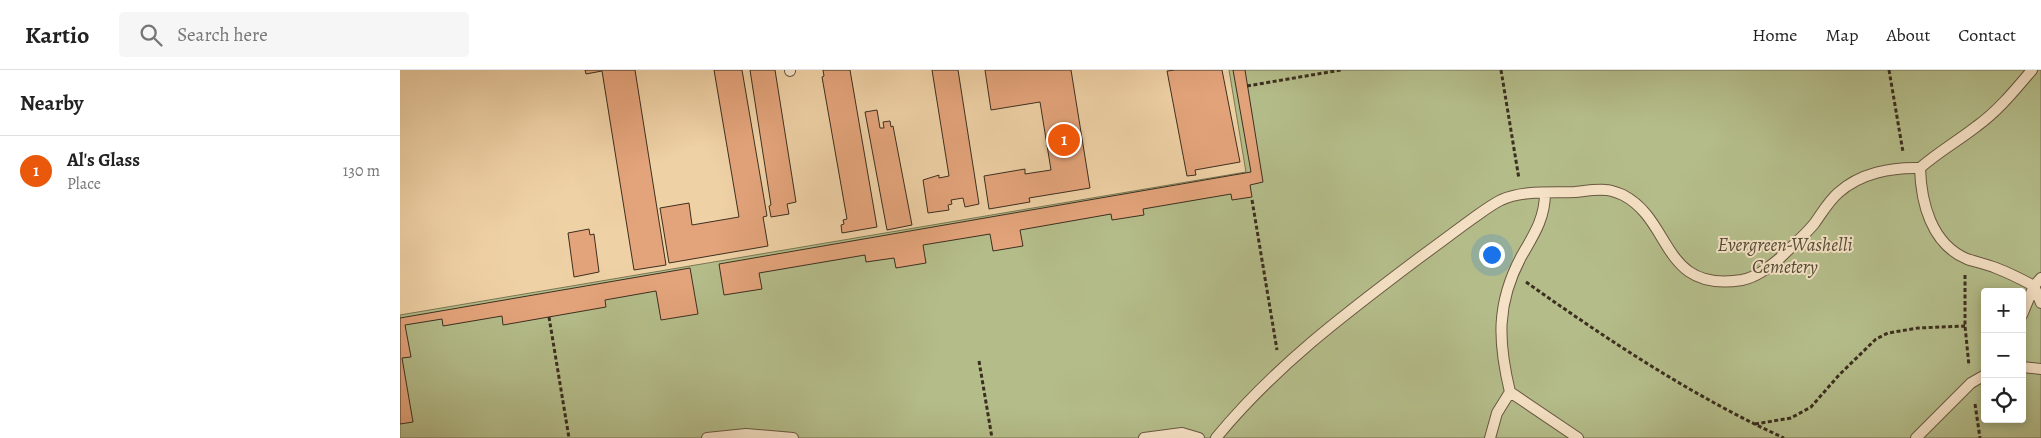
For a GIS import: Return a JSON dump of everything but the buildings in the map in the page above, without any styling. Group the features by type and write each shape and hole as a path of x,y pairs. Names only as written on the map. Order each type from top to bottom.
{"lane":[{"path":"1216,438 1280,369 1341,317 1495,203 1510,196 1606,190 1619,193 1640,208 1678,264 1693,274 1712,280 1728,282 1746,279 1768,269 1813,225 1839,191 1855,181 1876,172 1920,168 1938,152 1978,126 2032,70"},
{"path":"1920,168 1921,191 1927,215 1951,249 1965,258 2037,282"},
{"path":"1490,438 1497,413 1510,392 1502,352 1500,328 1502,309 1514,273 1542,219 1545,207 1545,193"},
{"path":"2037,282 2041,303"},
{"path":"2026,306 2037,282"},
{"path":"2026,367 2041,369"},
{"path":"1916,438 1972,383 1981,377"},
{"path":"1510,392 1578,438"},
{"path":"1144,438 1182,433 1198,438"},
{"path":"707,438 746,434 793,438"}],"path":[{"path":"1247,86 1341,70"},
{"path":"1501,70 1522,194"},
{"path":"1889,70 1905,168"},
{"path":"1252,200 1280,369"},
{"path":"1965,258 1965,326 1980,438"},
{"path":"1514,273 1603,336 1696,394 1784,438"},
{"path":"549,317 569,438"},
{"path":"1754,424 1782,421 1812,407 1839,375 1876,339 1888,333 1918,328 1965,326"},
{"path":"979,361 992,438"}],"green space":[{"name":"Evergreen-Washelli Cemetery","path":"1229,70 2041,70 2041,438 400,438 400,315 1246,172"}],"place":[{"name":"Al's Glass","path":"1064,140"}]}
